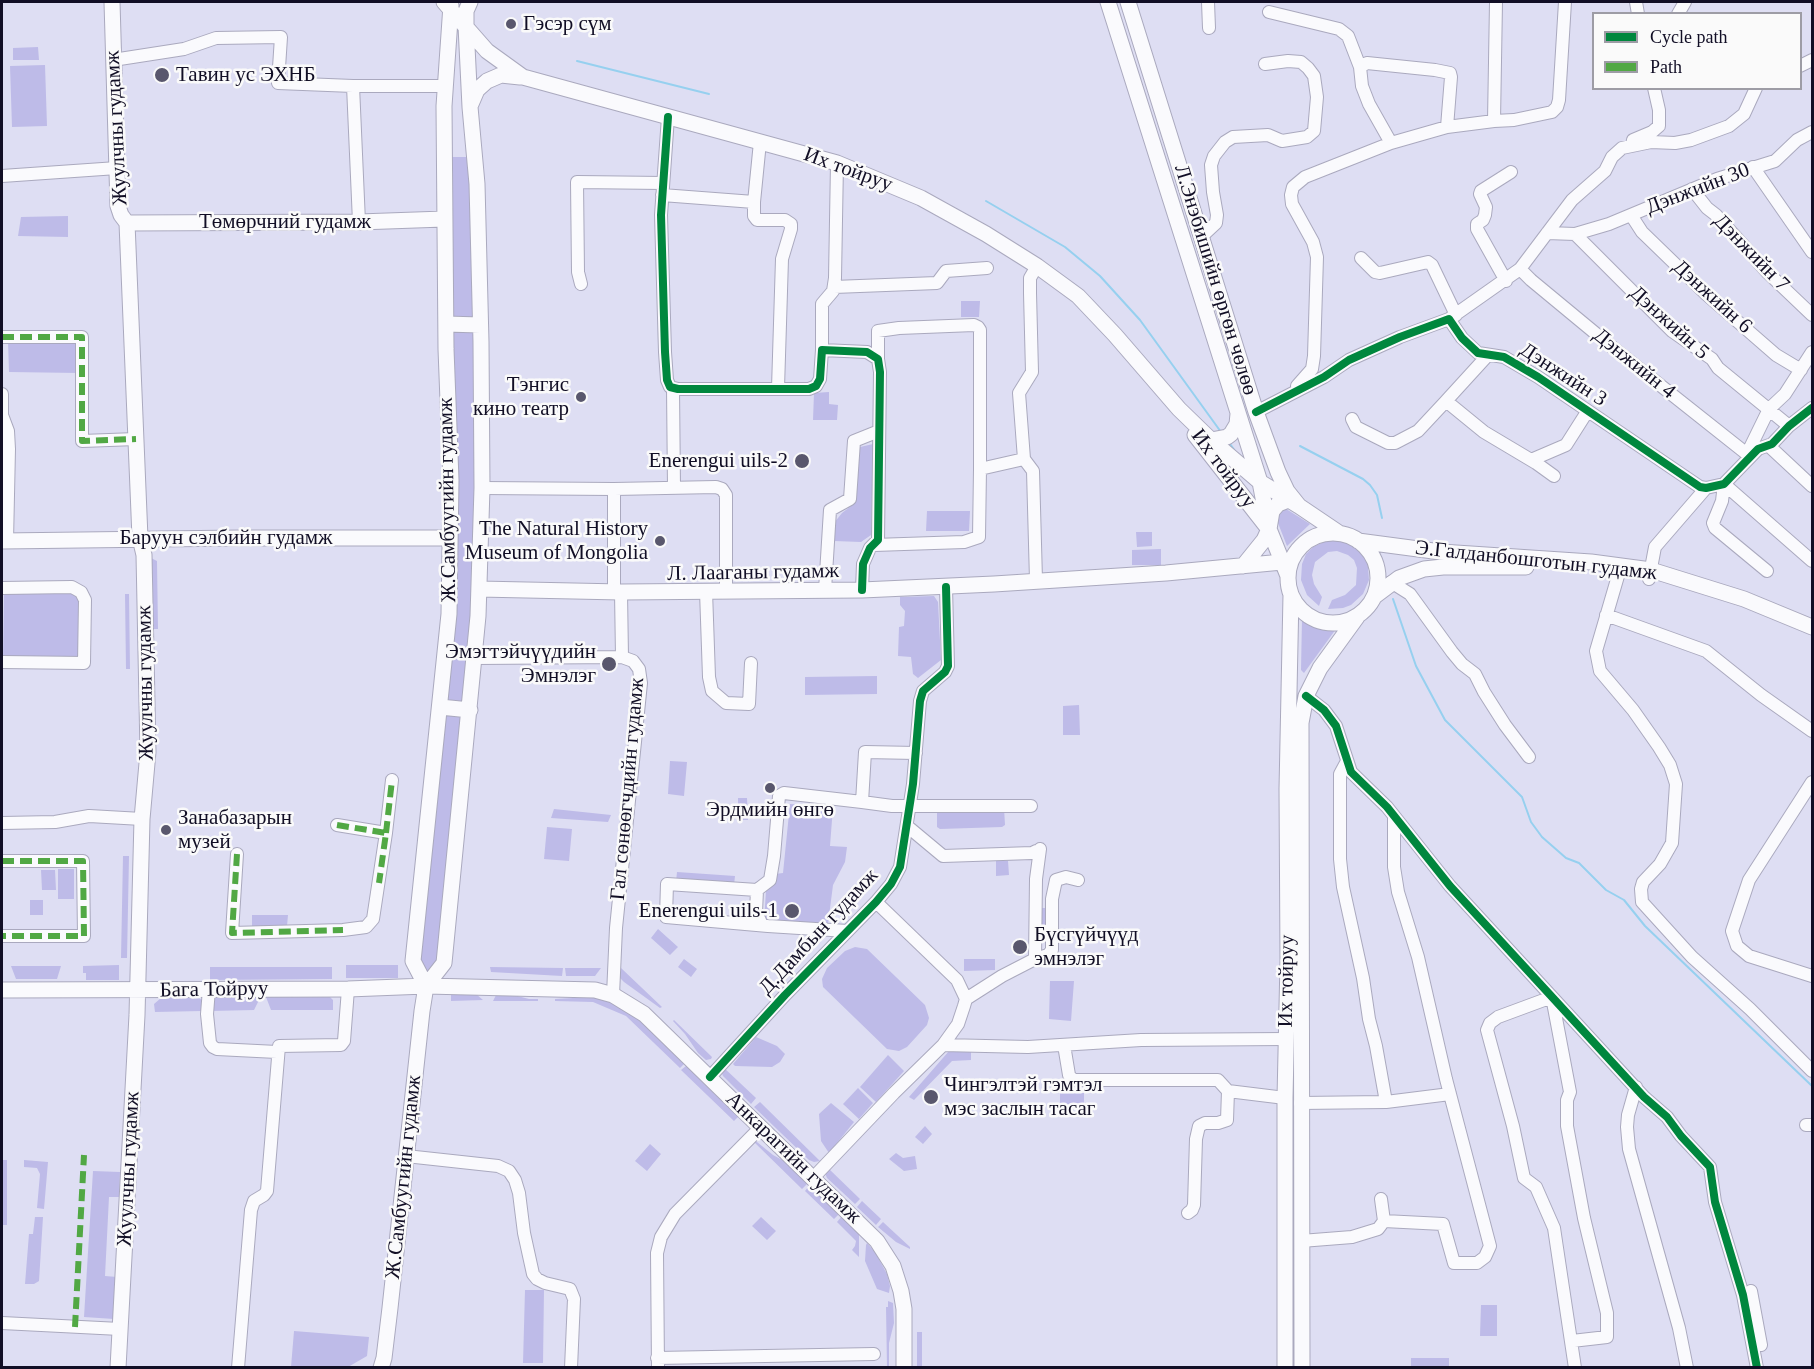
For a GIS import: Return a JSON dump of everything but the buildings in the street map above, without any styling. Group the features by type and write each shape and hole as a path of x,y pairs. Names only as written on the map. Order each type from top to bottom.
{"main road":[{"name":"Жуулчны гудамж","path":"112,2 118,206 127,223 140,538 144,555 148,752 142,819 138,990 118,1368"},
{"name":"Ж.Самбуугийн гудамж","path":"385,1364 422,1011 426,986 444,963 475,658 482,489 477,184 466,26 466,11 471,2"},
{"name":"Л.Энэбишийн өргөн чөлөө","path":"1108,2 1260,482"},
{"name":"Л.Энэбишийн өргөн чөлөө","path":"1128,2 1256,412 1278,472 1293,503 1339,533"},
{"name":"Ж.Самбуугийн гудамж","path":"426,986 413,961 449,614 451,480 444,219 446,3"},
{"name":"Их тойруу","path":"446,3 487,51 523,77 837,163 921,198 986,234 1037,266 1078,296 1097,314 1179,409 1260,482 1269,529 1285,569"},
{"path":"470,107 477,90 488,81 501,75 523,77"},
{"path":"444,106 451,98 458,95 465,99 470,107"},
{"name":"Төмөрчний гудамж","path":"127,223 359,222 444,219"},
{"path":"446,324 480,325"},
{"name":"Их тойруу","path":"1179,409 1196,437 1269,529"},
{"path":"1211,440 1231,434 1237,424 1238,414"},
{"path":"1260,482 1293,503"},
{"path":"1243,566 1258,549 1269,529 1272,512 1278,504 1293,503"},
{"path":"1339,533 1358,541 1372,556 1378,576 1375,596 1367,608 1357,617 1345,622 1318,621 1307,615 1291,595 1285,569 1299,548 1311,539 1324,534 1339,533"},
{"name":"Баруун сэлбийн гудамж","path":"4,541 140,538 450,538"},
{"name":"Э.Галданбошготын гудамж","path":"1358,541 1441,552 1591,562 1652,563 1812,627"},
{"name":"Э.Галданбошготын гудамж","path":"1375,596 1391,582 1407,574 1443,567 1523,567 1618,576 1652,563 1740,609 1812,638"},
{"name":"Л. Лааганы гудамж","path":"479,589 618,592 862,590 946,587 1243,566 1285,569"},
{"name":"Их тойруу","path":"1284,1368 1288,961 1287,789 1291,595"},
{"name":"Их тойруу","path":"1302,1368 1301,733 1306,696 1320,668 1357,617"},
{"path":"440,707 470,710"},
{"name":"Анкарагийн гудамж","path":"426,986 595,990 613,995 644,1014 865,1228 885,1252 893,1266 904,1309 904,1368"},
{"name":"Бага Тойруу","path":"2,990 348,989 426,986"},
{"path":"369,1368 385,1364"}],"street":[{"path":"1208,2 1209,28"},
{"path":"1494,121 1496,2"},
{"path":"1290,393 1312,369 1317,274 1316,250 1293,204 1291,195 1293,187 1305,177 1391,143 1447,127 1514,120 1552,112 1559,100 1565,2"},
{"path":"1269,12 1339,29 1348,36 1360,67 1362,86 1369,104 1391,143"},
{"path":"113,60 184,49 216,38 281,37 278,83 445,86"},
{"path":"1202,236 1216,223 1211,165 1214,156 1225,142 1233,137 1268,135 1282,141 1307,137 1314,131 1317,97 1314,76 1301,62 1265,64"},
{"path":"1360,67 1367,63 1450,73 1447,127"},
{"path":"353,86 359,222"},
{"path":"1632,145 1633,140 1652,132 1659,126 1659,110 1654,90"},
{"path":"1256,412 1324,377 1349,360 1452,317 1521,269 1572,200 1605,171 1612,157 1622,148 1657,142 1675,143 1691,140 1729,126 1744,114 1755,90"},
{"path":"668,117 662,189 666,380 673,388 674,488"},
{"name":"Дэнжийн 30","path":"1575,234 1631,215 1692,189 1775,161 1797,140 1812,132"},
{"path":"760,142 754,216 757,220 785,220 791,224 782,259 778,388"},
{"path":"673,388 809,389 816,386 820,379 822,304 834,287 837,163"},
{"path":"1753,167 1812,252"},
{"path":"2,176 117,168"},
{"path":"1506,281 1477,229 1477,224 1483,220 1486,207 1480,194 1481,191 1511,172"},
{"path":"580,284 577,182 662,189 754,201"},
{"name":"Дэнжийн 7","path":"1692,189 1768,273 1812,315"},
{"name":"Дэнжийн 6","path":"1631,215 1642,232 1706,294 1776,355 1801,370"},
{"path":"1547,233 1575,234"},
{"name":"Дэнжийн 5","path":"1575,234 1672,331 1712,359 1718,369 1789,426"},
{"name":"Дэнжийн 3","path":"1361,258 1375,272 1380,273 1428,262 1432,265 1462,338 1478,353 1504,357 1538,377 1700,487 1706,488"},
{"path":"1036,580 1033,471 1024,459 1019,393 1032,372 1030,278 1037,266"},
{"path":"834,287 936,283 946,271 987,268"},
{"name":"Дэнжийн 4","path":"1521,269 1531,280 1612,347 1748,456"},
{"path":"862,590 863,564 868,552 878,540 878,331 974,325 981,330 979,537 964,542 874,545"},
{"path":"2,337 82,337 82,441 136,439"},
{"path":"822,350 867,352 878,359"},
{"path":"1748,456 1769,409 1785,394 1812,352"},
{"path":"1352,419 1356,427 1382,441 1395,443 1418,431 1488,354"},
{"path":"2,393 2,415 8,431 9,449 4,541"},
{"path":"1446,401 1484,432 1531,460 1554,477"},
{"path":"1767,571 1715,528 1713,523 1722,501 1724,484 1748,456 1758,449 1769,446 1812,408"},
{"path":"1531,460 1566,445 1587,412"},
{"path":"825,590 830,510 850,499 854,441 879,431"},
{"path":"1769,446 1812,486"},
{"path":"980,469 1024,459"},
{"path":"1652,563 1706,488 1724,484"},
{"path":"1724,484 1812,561"},
{"path":"482,489 716,487 724,492 726,591"},
{"name":"Гал сөнөөгчдийн гудамж","path":"613,995 615,928 642,683 639,669 633,661 622,657 614,489"},
{"path":"1618,576 1596,651 1599,671 1633,710 1659,747 1670,765 1676,784 1672,843 1660,864 1643,882 1641,902 1692,957 1750,1009 1812,1071"},
{"path":"1391,582 1410,594 1452,652 1475,674 1484,692 1528,757"},
{"path":"2,588 72,587 81,592 85,600 84,663 2,662"},
{"name":"Д.Дамбын гудамж","path":"710,1077 876,902 891,884 900,867 910,806 920,701 923,691 945,672 948,666 946,587"},
{"path":"706,591 709,677 712,692 726,703 749,704 751,663"},
{"path":"1606,615 1706,651 1761,695 1812,731"},
{"path":"475,658 622,657"},
{"path":"1306,696 1324,710 1336,726 1343,740 1347,761 1352,772 1394,817 1450,886 1636,1088 1668,1117 1681,1136 1710,1167 1715,1202 1743,1295 1757,1363"},
{"path":"861,802 865,752 916,753"},
{"path":"1347,761 1340,774 1340,859 1343,887 1386,1102"},
{"path":"237,854 232,933 343,930 366,927 373,919 392,780"},
{"path":"1812,782 1749,880 1732,932 1737,946 1749,956 1812,976"},
{"path":"848,931 666,916 668,884 758,890 770,880 779,796 784,793 892,806 1031,806"},
{"path":"2,823 55,822 89,816 142,819"},
{"path":"1384,1221 1443,1224 1454,1263 1477,1263 1485,1257 1490,1246 1450,1094 1418,957 1398,892 1394,867 1394,817"},
{"path":"337,825 386,833"},
{"path":"907,826 943,856 1032,853 1038,850 1035,959"},
{"path":"2,861 83,861 84,936 2,936"},
{"path":"812,1179 894,1093 943,1046 958,1024 966,999 1002,976 1048,955 1052,950 1052,899 1056,880 1066,877 1078,880"},
{"path":"758,890 756,912 762,925"},
{"path":"876,902 957,980 966,999"},
{"path":"238,1368 251,1210 254,1201 267,1191 279,1046 341,1045 344,1041 348,989"},
{"path":"209,990 207,1014 210,1042 213,1047 278,1052"},
{"path":"1552,997 1570,1092 1567,1100 1567,1126 1584,1218 1607,1313 1607,1337 1572,1341"},
{"path":"1552,997 1498,1017 1490,1023 1487,1030 1513,1126 1524,1178 1536,1187 1554,1228 1575,1368"},
{"path":"943,1046 1028,1047 1142,1040 1286,1040"},
{"path":"1064,1045 1069,1075 1073,1080 1218,1080 1228,1090 1285,1098"},
{"path":"1636,1088 1628,1114 1629,1149 1679,1328 1687,1368"},
{"path":"1188,1213 1194,1205 1196,1139 1199,1126 1227,1120 1228,1090"},
{"path":"1300,1103 1386,1102 1450,1094"},
{"path":"761,1126 675,1214 661,1237 657,1253 658,1363 874,1354"},
{"path":"406,1156 498,1166 509,1171 515,1180 533,1274 545,1283 570,1289 574,1299 571,1368"},
{"path":"1301,1241 1352,1238 1378,1229 1384,1221 1381,1199"},
{"path":"1751,1291 1761,1349 1757,1363"},
{"path":"2,1323 120,1329"}],"shaded area":[{"path":"38,47 39,60 13,60 13,48"},
{"path":"45,65 47,126 12,127 10,66"},
{"path":"450,157 467,157 472,200 476,464 473,611 440,962 433,972 425,972 419,966 444,720"},
{"path":"68,216 68,237 18,236 21,217"},
{"path":"961,301 980,301 979,317 961,317"},
{"path":"8,341 78,341 79,373 9,372"},
{"path":"829,392 829,404 838,405 837,420 813,420 814,393"},
{"path":"873,444 871,535 861,542 834,541 834,523 855,503 860,447"},
{"path":"1283,507 1310,524 1287,546 1276,518"},
{"path":"927,511 970,511 969,531 926,531"},
{"path":"1136,532 1152,532 1152,546 1137,547"},
{"path":"1328,540 1340,540 1355,546 1366,558 1368,567 1369,580 1363,594 1351,605 1343,608 1328,609 1332,600 1345,595 1356,585 1357,568 1354,560 1348,555 1337,551 1328,552 1315,562 1312,575 1314,584 1322,597 1319,606 1307,595 1301,580 1302,564 1306,554 1313,547"},
{"path":"1161,549 1161,565 1132,565 1132,550"},
{"path":"151,558 157,561 158,629 151,629"},
{"path":"4,592 80,593 79,661 3,660"},
{"path":"125,594 129,594 130,669 126,669"},
{"path":"934,596 938,602 941,660 918,678 913,674 911,657 898,656 899,627 904,626 905,611 900,605 900,597"},
{"path":"1302,618 1336,629 1304,673 1301,670"},
{"path":"877,676 877,694 805,695 805,677"},
{"path":"1079,705 1080,735 1063,735 1063,706"},
{"path":"670,761 687,762 684,796 668,794"},
{"path":"738,798 747,798 748,820 738,820"},
{"path":"790,804 833,807 830,846 847,847 845,862 833,885 828,924 764,921 766,891 774,885 775,874 783,873"},
{"path":"1004,808 1005,825 1002,827 940,829 937,827 937,810"},
{"path":"554,809 611,815 608,822 551,818"},
{"path":"547,827 572,829 569,861 544,859"},
{"path":"123,856 129,856 127,958 121,958"},
{"path":"996,861 1008,861 1009,875 996,876"},
{"path":"58,869 74,869 74,899 58,899"},
{"path":"41,870 55,870 56,890 42,890"},
{"path":"677,872 735,876 734,885 676,882"},
{"path":"30,900 43,900 43,915 30,915"},
{"path":"1040,908 1051,908 1051,938 1040,938"},
{"path":"252,915 288,915 287,926 252,926"},
{"path":"658,929 678,947 670,955 651,938"},
{"path":"855,947 867,949 925,1005 929,1018 927,1025 907,1047 899,1051 887,1049 823,987 822,979 827,968 845,951"},
{"path":"684,959 697,969 691,977 678,967"},
{"path":"964,959 995,959 995,970 964,971"},
{"path":"119,965 119,980 86,980 86,973 83,973 83,966"},
{"path":"346,965 398,965 398,978 346,978"},
{"path":"11,966 61,966 57,979 16,979"},
{"path":"210,967 332,967 332,979 210,980"},
{"path":"490,967 563,968 562,976 491,972"},
{"path":"565,968 601,968 595,976 566,976"},
{"path":"617,968 621,968 662,1007 660,1008 624,982"},
{"path":"1050,981 1074,981 1071,1021 1049,1019"},
{"path":"451,994 476,994 483,1000 451,1001"},
{"path":"510,994 538,999 538,1001 493,1001 496,995"},
{"path":"259,997 259,1000 254,1010 210,1011 213,999"},
{"path":"266,997 330,997 333,1000 333,1010 271,1010"},
{"path":"591,997 614,1003 638,1019 684,1064 680,1068 626,1016 593,1002 555,1001 555,999"},
{"path":"161,998 199,998 203,1001 202,1011 155,1012 154,1004"},
{"path":"674,1020 712,1057 711,1059 706,1060 698,1053"},
{"path":"756,1037 777,1046 785,1054 780,1062 772,1067 735,1066 733,1064"},
{"path":"949,1051 971,1052 971,1060 952,1061 914,1100 909,1097"},
{"path":"888,1055 904,1071 876,1102 860,1087"},
{"path":"686,1066 738,1117 734,1121 681,1070"},
{"path":"722,1066 756,1098 751,1104 723,1076"},
{"path":"858,1088 873,1103 859,1119 843,1104"},
{"path":"1060,1093 1084,1093 1084,1107 1060,1107"},
{"path":"760,1102 820,1161 809,1160 754,1107"},
{"path":"831,1103 854,1122 829,1153 821,1141 819,1114"},
{"path":"925,1126 932,1134 923,1144 915,1137"},
{"path":"754,1142 784,1161 807,1184 802,1189"},
{"path":"650,1144 661,1154 647,1171 635,1161"},
{"path":"896,1153 903,1158 915,1156 917,1169 904,1171 889,1159"},
{"path":"2,1160 7,1160 7,1225 2,1225"},
{"path":"24,1160 48,1162 44,1209 37,1208 40,1174 37,1168 24,1167"},
{"path":"827,1167 860,1199 855,1204 827,1178 825,1173"},
{"path":"93,1171 120,1172 119,1197 109,1197 105,1276 117,1277 114,1319 84,1317"},
{"path":"809,1186 839,1214 834,1219 805,1191"},
{"path":"862,1201 881,1219 876,1225 857,1207"},
{"path":"842,1216 859,1234 859,1257 852,1250 856,1241 837,1222"},
{"path":"35,1217 43,1217 39,1281 34,1284 25,1284 29,1234 33,1234"},
{"path":"761,1217 776,1231 767,1240 752,1226"},
{"path":"883,1222 910,1249 896,1242 878,1227"},
{"path":"867,1243 875,1252 887,1274 889,1293 877,1289 865,1261"},
{"path":"525,1290 544,1290 543,1363 523,1363"},
{"path":"888,1301 893,1303 894,1323 889,1343 889,1367 887,1368 886,1307 888,1307"},
{"path":"1481,1305 1497,1305 1497,1336 1480,1336"},
{"path":"294,1331 369,1337 367,1356 348,1367 291,1367"},
{"path":"917,1332 922,1332 922,1367 917,1367"},
{"path":"1411,1358 1449,1358 1449,1367 1411,1367"}],"waterway":[{"path":"577,61 709,94"},
{"path":"986,201 1065,247 1100,276 1140,320 1221,432"},
{"path":"1228,441 1235,451"},
{"path":"1300,446 1363,479 1370,485 1377,495 1382,518"},
{"path":"1393,599 1416,666 1445,720 1522,797 1531,822 1542,837 1566,858 1579,863 1606,890 1624,900 1645,926 1812,1086"}],"marked path":[{"path":"2,337 82,337 82,441 136,439"},
{"path":"386,833 392,780"},
{"path":"337,825 386,833 379,883"},
{"path":"237,854 232,933 343,930"},
{"path":"2,861 83,861 84,936 2,936"},
{"path":"75,1327 84,1155"}],"cycle path":[{"path":"668,117 661,215 665,352 667,380 670,387 678,389 809,389 816,386 820,379 822,350 867,352 878,359 880,372 878,540 870,548 863,564 862,590"},
{"path":"1256,412 1324,377 1349,360 1400,337 1449,319 1462,338 1478,353 1504,357 1538,377 1700,487 1724,484 1758,449 1772,444 1789,426 1812,408"},
{"path":"710,1077 785,995 876,902 891,884 900,867 913,784 920,701 923,691 945,672 948,666 946,587"},
{"path":"1306,696 1324,710 1336,726 1351,772 1387,807 1450,886 1644,1097 1667,1117 1710,1167 1715,1202 1743,1295 1757,1368"}],"place":[{"name":"Гэсэр сүм","path":"511,24"},
{"name":"Тавин ус ЭХНБ","path":"162,75"},
{"name":"Тэнгис кино театр","path":"581,397"},
{"name":"Enerengui uils-2","path":"802,461"},
{"name":"The Natural History Museum of Mongolia","path":"660,541"},
{"name":"Эмэгтэйчүүдийн Эмнэлэг","path":"609,664"},
{"name":"Эрдмийн өнгө","path":"770,788"},
{"name":"Занабазарын музей","path":"166,830"},
{"name":"Enerengui uils-1","path":"792,911"},
{"name":"Бүсгүйчүүд эмнэлэг","path":"1020,947"},
{"name":"Чингэлтэй гэмтэл мэс заслын тасаг","path":"931,1097"}]}
